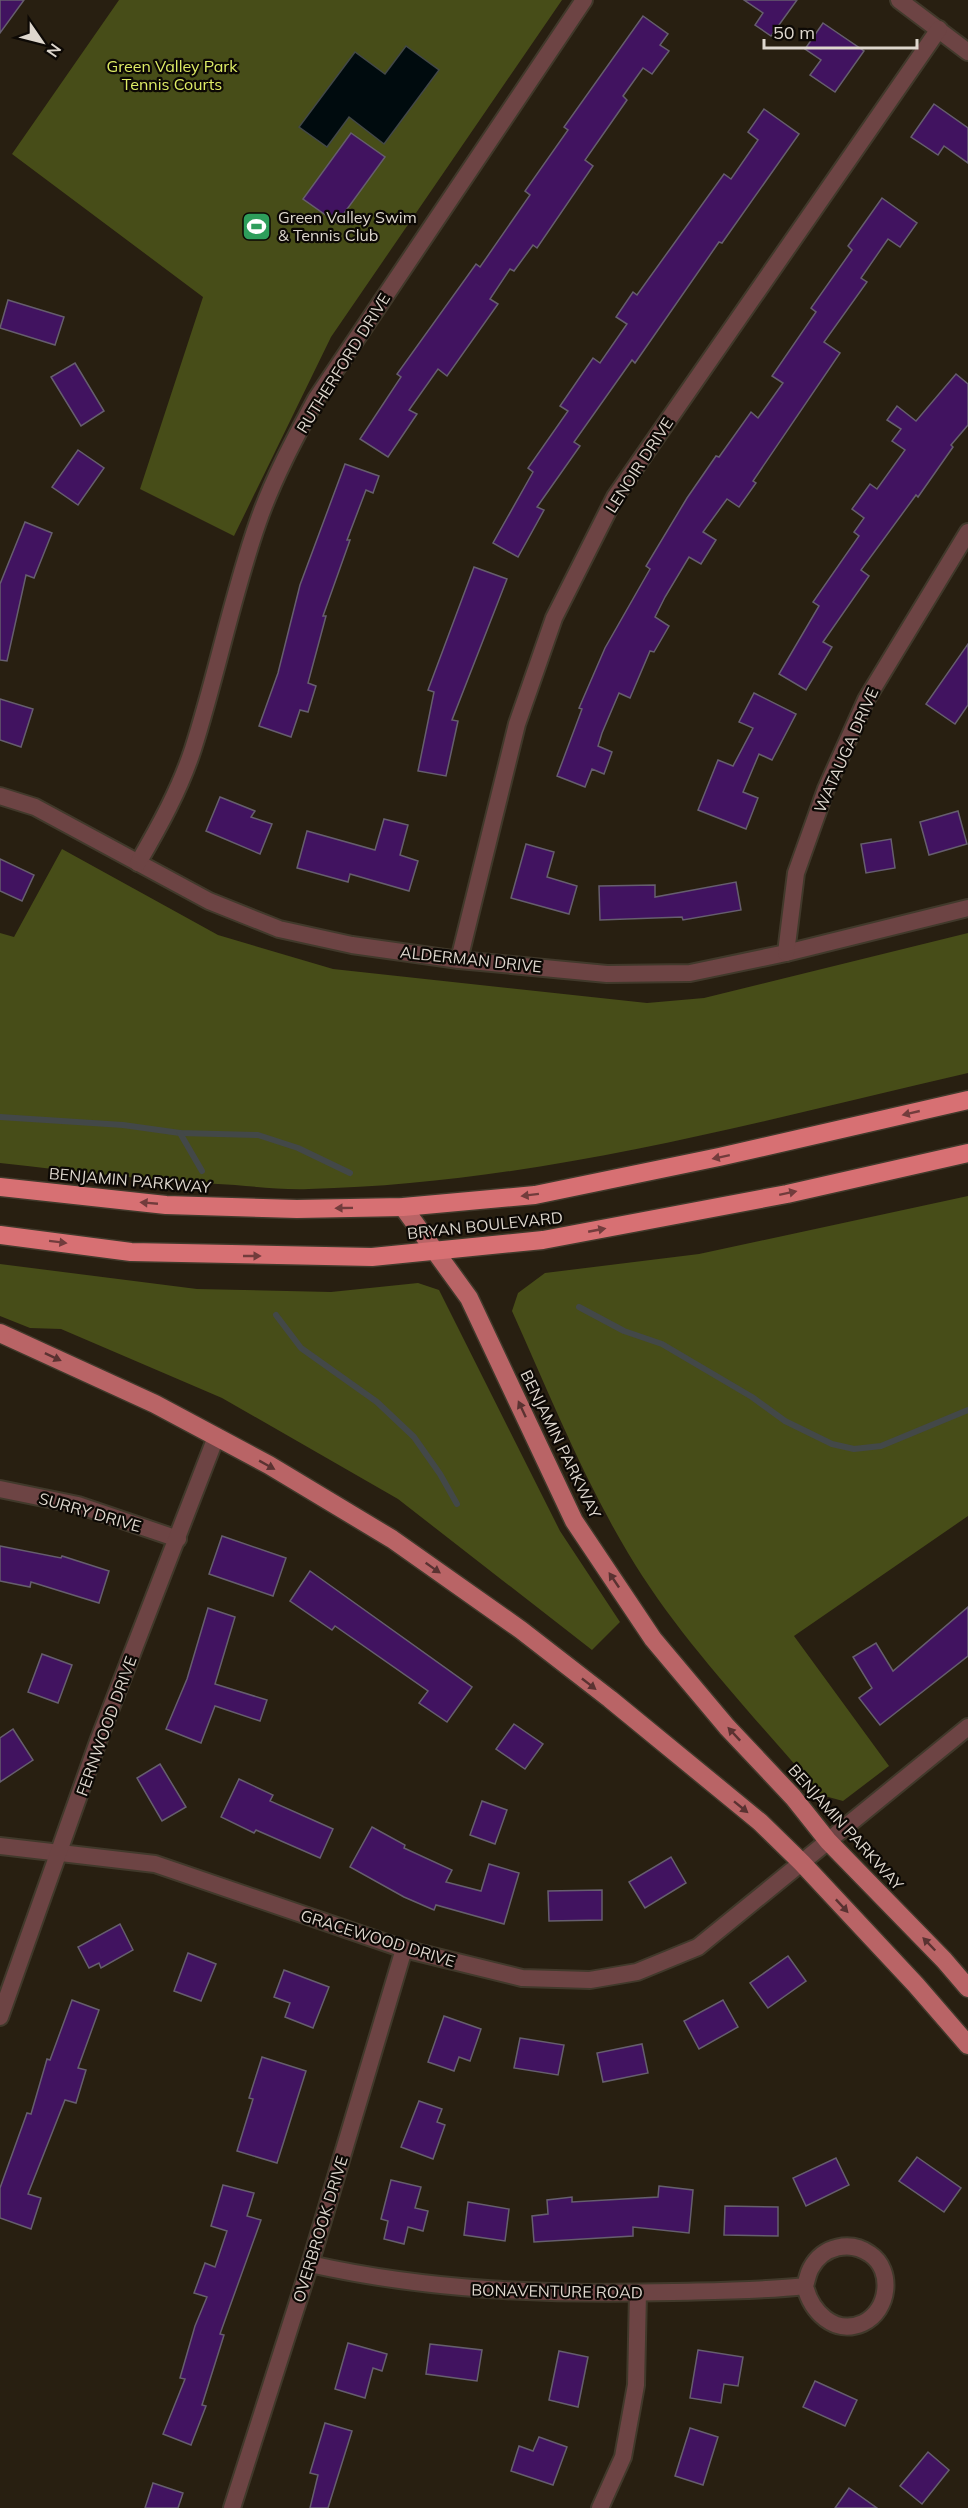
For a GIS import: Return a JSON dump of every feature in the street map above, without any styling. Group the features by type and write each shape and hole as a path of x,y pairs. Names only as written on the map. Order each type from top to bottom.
{"highway":[{"name":"BRYAN BOULEVARD","path":"403,1207 535,1195 719,1157 968,1100"},
{"name":"BRYAN BOULEVARD","path":"0,1235 132,1252 372,1257 543,1240 787,1194 968,1153"},
{"name":"BENJAMIN PARKWAY","path":"0,1187 166,1205 297,1209 403,1207"}],"main road":[{"name":"BENJAMIN PARKWAY","path":"403,1207 469,1298 574,1521 653,1639 727,1727 793,1797 828,1841 944,1960 968,1988"},
{"path":"0,1333 155,1404 269,1465 392,1539 520,1630 610,1699 742,1808 802,1863 916,1985 968,2045"}],"street":[{"name":"RUTHERFORD DRIVE","path":"138,863 166,813 193,750 233,601 258,520 289,449 323,389 584,0"},
{"path":"900,0 968,52"},
{"name":"LENOIR DRIVE","path":"459,960 517,724 554,618 615,497 939,29"},
{"name":"WATAUGA DRIVE","path":"786,953 796,873 826,789 866,700 968,532"},
{"name":"ALDERMAN DRIVE","path":"0,796 35,807 209,902 279,929 352,945 459,960 607,974 690,973 786,953 968,908"},
{"name":"FERNWOOD DRIVE","path":"0,2017 99,1739 216,1437"},
{"name":"SURRY DRIVE","path":"0,1489 78,1505 178,1539"},
{"name":"GRACEWOOD DRIVE","path":"0,1846 60,1851 155,1864 404,1949 522,1977 590,1980 636,1972 698,1947 968,1727"},
{"name":"OVERBROOK DRIVE","path":"232,2508 310,2264 404,1949"},
{"path":"848,2245 862,2248 873,2255 883,2268 886,2280 885,2296 876,2313 862,2323 846,2326 829,2322 817,2313 809,2301 805,2286 811,2267 824,2254 837,2247 848,2245"},
{"name":"BONAVENTURE ROAD","path":"310,2264 359,2275 464,2289 638,2293 779,2289 805,2286"},
{"path":"600,2508 623,2457 636,2385 638,2293"}],"green space":[{"name":"Green Valley Swim & Tennis Club","path":"119,0 562,0 331,337 234,536 140,489 203,297 12,154"},
{"path":"62,849 218,935 333,969 647,1003 704,998 968,933 968,1073 642,1148 476,1176 393,1185 282,1189 147,1179 0,1163 0,933 14,937"},
{"path":"968,1196 968,1516 794,1636 889,1766 843,1801 821,1795 694,1647 648,1585 611,1524 596,1494 512,1311 518,1293 545,1273 699,1254"},
{"path":"0,1264 197,1289 331,1292 418,1283 439,1290 560,1531 620,1622 592,1650 398,1499 222,1398 61,1329 30,1328 0,1316"}],"shaded area":[{"path":"406,46 439,70 384,144 349,117 327,147 299,127 355,52 385,74"}],"building":[{"path":"0,0 24,0 0,33"},
{"path":"744,0 797,0 771,36 755,25 763,13"},
{"path":"643,16 668,34 660,45 669,51 652,74 643,68 623,96 627,100 585,160 593,166 537,248 533,245 514,271 510,269 490,299 498,304 447,376 438,369 409,410 417,414 388,457 360,439 401,377 397,374 476,264 480,267 530,195 525,191 568,130 564,127"},
{"path":"823,23 864,51 835,92 810,75 821,60 805,49"},
{"path":"934,104 968,128 968,163 944,146 938,155 911,137"},
{"path":"764,109 799,134 722,243 719,242 635,363 632,360 574,442 580,446 537,507 544,510 518,557 493,543 533,472 528,468 568,411 560,406 593,358 600,363 627,324 616,317 633,292 637,295 724,174 731,179 758,140 748,132"},
{"path":"351,133 385,157 337,223 303,199"},
{"path":"882,198 917,223 900,247 888,239 861,278 867,282 824,342 840,353 753,481 756,483 739,507 727,499 703,532 716,540 701,564 689,557 665,597 655,617 669,626 654,652 650,651 630,698 619,693 602,733 598,746 612,752 604,774 592,769 585,787 557,776 582,709 579,708 605,648 650,569 646,566 687,498 716,456 719,457 751,412 758,418 783,383 772,376 816,312 811,308 852,250 848,246"},
{"path":"8,300 64,317 55,345 0,328"},
{"path":"75,363 104,411 81,426 51,377"},
{"path":"956,374 968,384 968,425 951,445 953,447 918,497 916,495 861,570 869,576 823,642 832,647 806,690 779,674 819,606 813,602 859,536 854,532 864,518 852,509 870,484 877,489 905,450 892,441 901,429 887,420 897,406 916,421"},
{"path":"78,450 104,468 78,505 52,487"},
{"path":"345,464 379,476 373,493 366,490 347,540 350,540 323,616 326,616 308,683 316,686 308,712 300,710 291,737 259,726 278,673 300,585"},
{"path":"25,522 52,533 34,578 26,575 7,661 0,660 0,584"},
{"path":"474,567 507,579 452,720 458,721 446,776 418,771 434,692 428,690"},
{"path":"968,644 968,705 955,724 926,704"},
{"path":"754,693 796,714 772,760 759,754 743,792 758,798 746,829 698,810 718,760 733,766 753,728 739,722"},
{"path":"0,699 33,709 21,747 0,740"},
{"path":"220,797 255,811 251,817 272,824 260,854 206,831"},
{"path":"958,811 967,844 929,855 920,822"},
{"path":"384,819 408,825 400,855 418,861 409,891 350,874 348,882 297,868 307,831 375,850"},
{"path":"891,839 895,868 866,873 861,844"},
{"path":"526,844 554,852 547,877 577,886 569,914 511,898"},
{"path":"0,859 34,875 22,901 0,891"},
{"path":"736,882 741,910 683,920 682,917 600,920 599,886 655,885 655,897"},
{"path":"222,1536 286,1558 273,1596 209,1574"},
{"path":"0,1546 61,1558 62,1556 109,1571 99,1603 31,1582 30,1587 0,1581"},
{"path":"310,1571 472,1687 447,1722 419,1703 428,1691 335,1626 332,1630 290,1601"},
{"path":"968,1607 968,1656 880,1725 859,1698 872,1688 853,1657 876,1643 893,1671"},
{"path":"208,1608 235,1617 215,1684 267,1700 260,1721 215,1706 201,1743 166,1729 187,1679"},
{"path":"42,1654 72,1665 58,1703 28,1692"},
{"path":"514,1724 543,1744 525,1769 496,1749"},
{"path":"13,1729 33,1760 0,1782 0,1738"},
{"path":"160,1764 186,1807 162,1821 137,1778"},
{"path":"239,1779 273,1795 270,1801 333,1829 320,1858 256,1830 254,1833 221,1817"},
{"path":"482,1801 507,1810 495,1844 470,1835"},
{"path":"372,1827 405,1845 404,1848 452,1870 446,1882 481,1891 489,1864 519,1873 504,1924 436,1905 434,1910 404,1897 350,1867"},
{"path":"671,1857 686,1883 645,1908 629,1882"},
{"path":"602,1890 602,1920 549,1921 548,1891"},
{"path":"120,1924 133,1950 101,1968 99,1963 89,1968 78,1947"},
{"path":"188,1953 216,1964 201,2001 174,1991"},
{"path":"788,1956 806,1981 768,2008 750,1983"},
{"path":"284,1970 329,1987 313,2028 285,2017 290,2003 274,1997"},
{"path":"72,2000 99,2010 78,2068 86,2070 76,2103 65,2100 28,2194 41,2198 31,2229 0,2218 0,2188 27,2113 31,2114 47,2059 50,2060"},
{"path":"723,2000 738,2027 699,2049 684,2021"},
{"path":"444,2016 481,2029 470,2061 459,2057 454,2071 428,2062"},
{"path":"520,2038 564,2045 558,2075 514,2068"},
{"path":"642,2044 648,2073 603,2082 597,2053"},
{"path":"262,2057 306,2071 277,2163 237,2151 253,2099 249,2098"},
{"path":"419,2101 442,2109 437,2122 445,2125 433,2159 401,2147"},
{"path":"917,2157 961,2188 944,2212 899,2181"},
{"path":"836,2158 849,2185 806,2206 793,2178"},
{"path":"391,2180 421,2187 415,2208 428,2211 423,2231 408,2227 404,2244 384,2239 388,2221 381,2219"},
{"path":"223,2185 254,2193 247,2216 261,2220 220,2334 224,2335 202,2405 206,2406 191,2445 163,2434 185,2379 180,2378 195,2326 207,2297 194,2293 205,2263 215,2267 227,2231 211,2226"},
{"path":"659,2186 693,2190 689,2233 633,2227 633,2236 534,2242 532,2216 548,2214 547,2200 572,2197 572,2202 658,2197"},
{"path":"468,2202 509,2209 505,2241 464,2235"},
{"path":"725,2206 778,2207 778,2236 724,2235"},
{"path":"348,2343 387,2354 382,2371 373,2368 365,2398 335,2389"},
{"path":"430,2344 482,2350 477,2381 426,2374"},
{"path":"698,2350 743,2357 738,2386 724,2384 721,2403 690,2398"},
{"path":"559,2351 588,2357 578,2407 549,2400"},
{"path":"815,2381 857,2400 845,2426 803,2407"},
{"path":"325,2423 352,2431 328,2508 310,2508 318,2475 310,2473"},
{"path":"690,2428 718,2437 703,2485 675,2476"},
{"path":"539,2437 567,2447 553,2485 511,2471 519,2446 533,2451"},
{"path":"928,2452 949,2470 922,2504 900,2486"},
{"path":"153,2483 183,2493 178,2508 145,2508"},
{"path":"849,2488 877,2508 835,2508"}],"waterway":[{"path":"0,1117 123,1125 180,1133 258,1135 298,1148 350,1173"},
{"path":"180,1133 202,1171"},
{"path":"579,1307 624,1331 662,1344 752,1397 785,1421 832,1444 854,1449 881,1446 968,1410"},
{"path":"276,1315 301,1348 377,1402 414,1437 440,1474 457,1504"}],"place":[{"name":"Green Valley Swim & Tennis Club","path":"257,226"}],"park label":[{"name":"Green Valley Park Tennis Courts","path":"172,75"}]}
